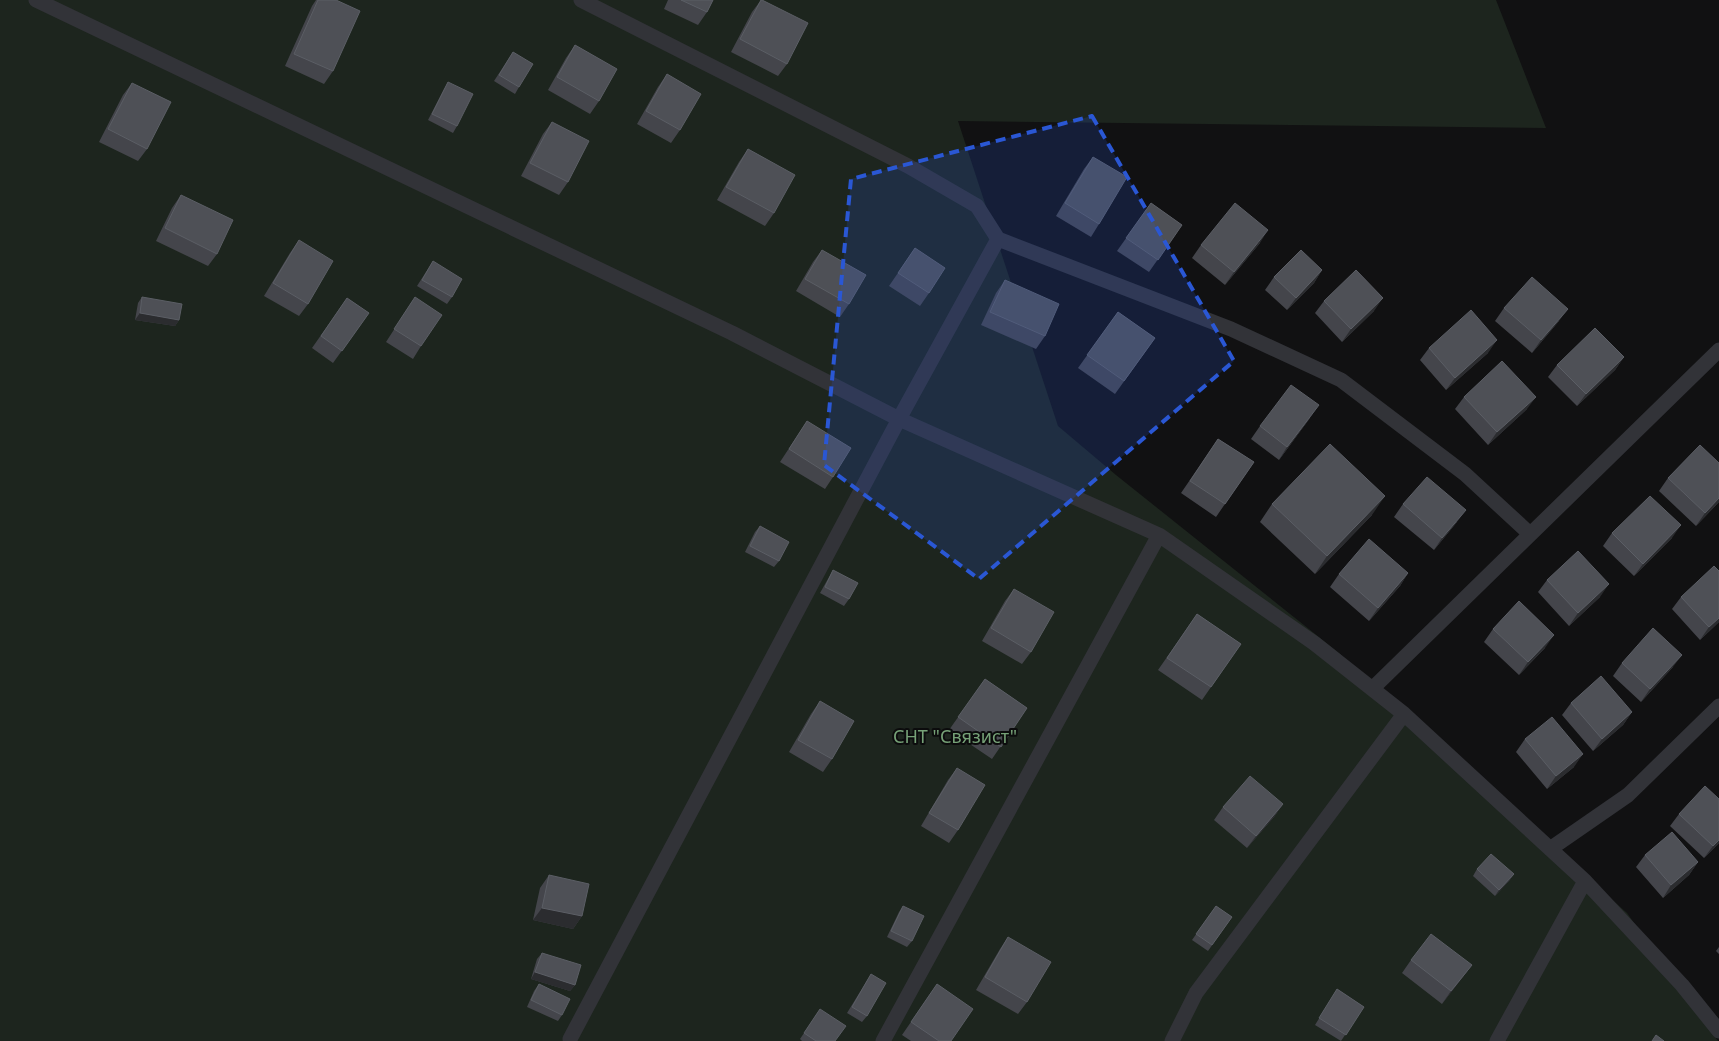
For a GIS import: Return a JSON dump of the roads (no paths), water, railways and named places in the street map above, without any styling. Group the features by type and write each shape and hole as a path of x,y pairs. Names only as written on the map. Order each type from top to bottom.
{"lane":[{"path":"36,0 732,332 898,419 1159,535 1314,643 1404,714 1585,881 1682,985 1714,1015 1719,1031"},
{"path":"581,0 915,170 977,206 998,239 1231,329 1341,380 1465,474 1530,534"},
{"path":"570,1039 898,419 998,239"},
{"path":"1372,689 1719,350"},
{"path":"882,1041 1159,535"},
{"path":"1550,848 1628,795 1719,706"},
{"path":"1172,1041 1196,993 1404,714"},
{"path":"1497,1041 1585,881"}],"park label":[{"name":"СНТ \"Связист\"","path":"955,737"}]}
